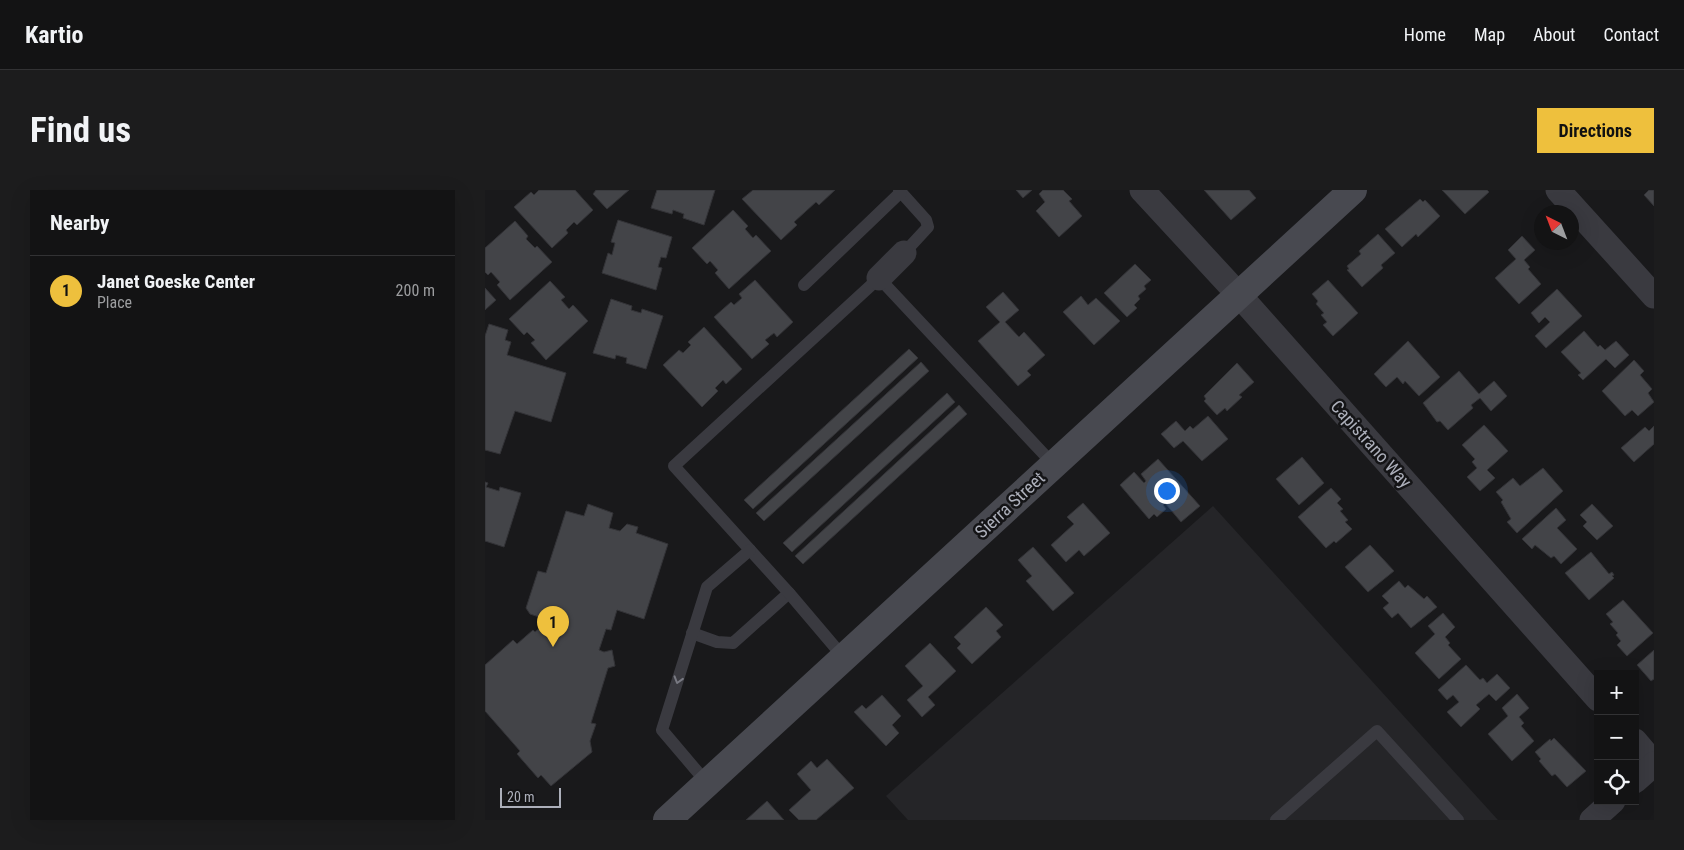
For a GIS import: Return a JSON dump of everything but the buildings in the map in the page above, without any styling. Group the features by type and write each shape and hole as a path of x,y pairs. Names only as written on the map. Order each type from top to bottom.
{"street":[{"name":"Capistrano Way","path":"1142,190 1239,295 1594,694"},
{"name":"Sierra Street","path":"667,820 845,659 1353,190"},
{"path":"1558,190 1654,296"},
{"path":"879,278 904,253"},
{"path":"1639,746 1654,763 1639,777"},
{"path":"1593,820 1609,805"}],"lane":[{"path":"804,285 900,191 926,220 928,227 904,253"},
{"path":"845,659 789,593 674,466 879,278 1054,465"},
{"path":"707,783 662,730 707,586 750,550"},
{"path":"692,633 717,642 733,643 789,593"},
{"path":"1276,820 1377,731 1458,820"}],"shaded area":[{"path":"1213,506 1498,820 908,820 886,796"}],"place":[{"name":"Janet Goeske Center","path":"553,647"}]}
